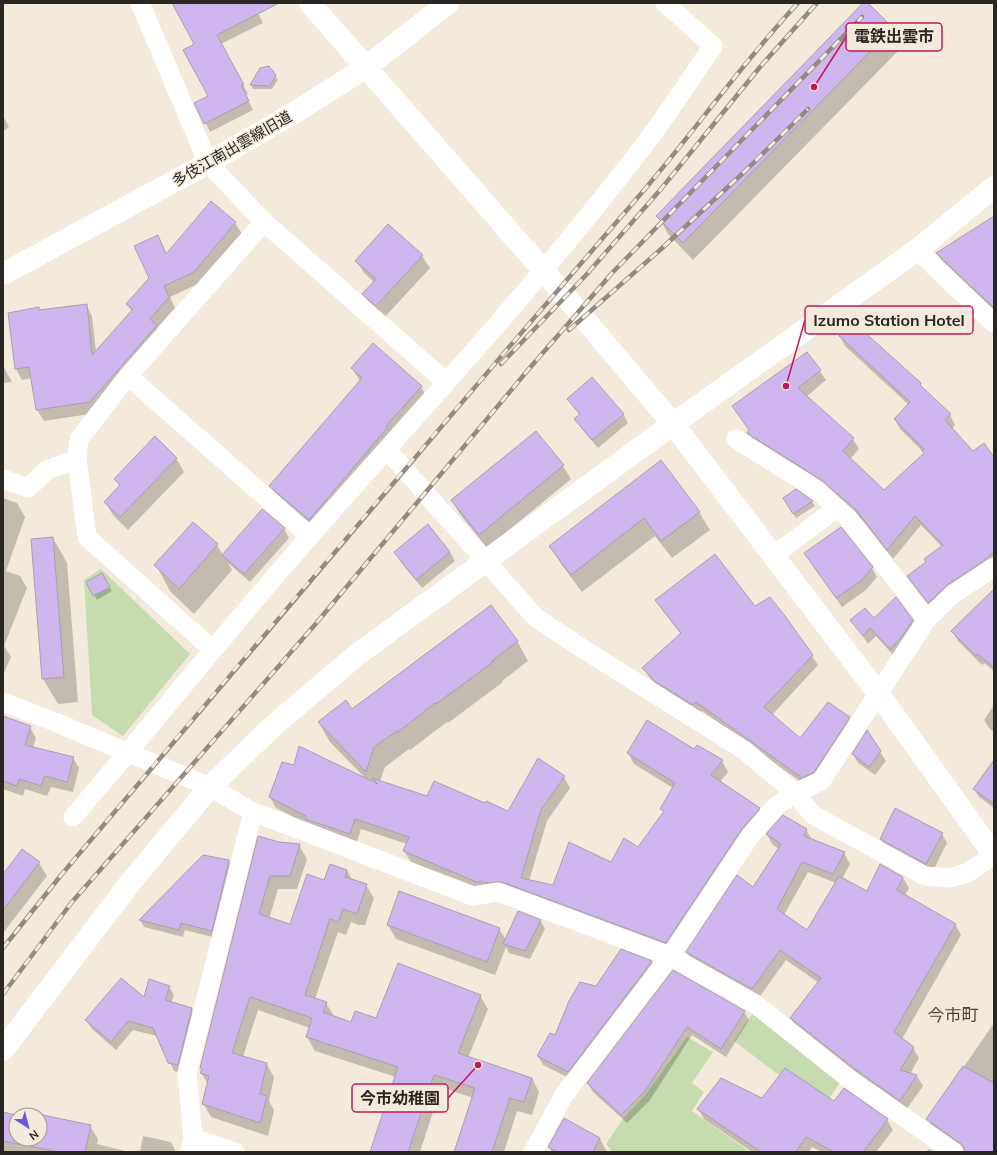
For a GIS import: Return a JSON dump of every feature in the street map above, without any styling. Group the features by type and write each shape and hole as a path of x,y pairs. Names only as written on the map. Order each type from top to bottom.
{"street":[{"path":"140,3 208,163 264,222 446,382"},
{"path":"310,3 365,68 543,270 673,424 878,694 994,855 966,873 955,877 925,876 813,815 795,793 744,750 580,648 535,617 387,450"},
{"name":"多伎江南出雲線旧道","path":"3,274 208,163 294,113 365,68 448,3"},
{"path":"73,817 128,753 212,650 543,270 639,152 713,46 665,3"},
{"path":"3,1050 130,883 210,787 273,726 358,654 673,424 917,250 994,187"},
{"path":"212,650 87,537 77,459 80,439 128,376 264,222"},
{"path":"917,250 994,323"},
{"path":"128,376 310,536"},
{"path":"736,439 816,489 848,518 927,619"},
{"path":"3,479 28,488 47,470 77,459"},
{"path":"773,556 837,508"},
{"path":"533,1152 564,1095 670,956 750,836 775,807 795,793 821,781 927,619 953,594 994,566"},
{"path":"3,702 50,720 210,787 253,812 473,896 498,892 670,956 754,1003 848,1078 954,1152"},
{"path":"235,1152 191,1145 187,1073 253,812"}],"green space":[{"path":"101,569 190,654 123,736 92,715 84,580"},
{"path":"754,1011 841,1081 827,1102 820,1092 785,1068 779,1075 734,1041"},
{"path":"687,1037 713,1052 692,1083 704,1092 692,1111 750,1152 612,1152 606,1144 623,1119 647,1093"}],"building":[{"path":"172,3 279,3 217,35 244,85 241,85 249,101 204,124 194,103 208,96 183,50 194,44"},
{"path":"863,3 868,3 893,28 683,243 656,216"},
{"path":"269,66 276,75 270,86 250,85 260,68"},
{"path":"211,201 236,222 194,272 164,286 169,297 150,319 157,325 90,402 36,410 29,367 15,369 8,313 39,307 39,310 87,304 92,355 133,309 126,304 149,278 134,246 158,235 166,254"},
{"path":"994,216 994,308 936,253"},
{"path":"388,224 423,255 376,306 362,294 376,279 355,261"},
{"path":"852,321 921,383 920,385 951,414 945,420 973,451 984,443 994,457 994,552 982,562 947,585 928,603 907,576 926,562 924,559 943,545 915,516 887,550 857,511 823,481 747,433 749,430 732,406 807,352 821,370 798,388 854,438 843,451 884,490 924,453 922,451 924,449 894,419 910,402 839,336"},
{"path":"373,343 422,386 386,426 388,427 309,520 269,486 362,378 351,368"},
{"path":"592,377 624,414 592,440 574,419 580,414 567,399"},
{"path":"536,431 564,465 479,535 451,500"},
{"path":"155,436 177,458 120,517 104,502 120,485 114,479"},
{"path":"661,460 700,512 661,541 644,518 571,575 549,546"},
{"path":"796,489 813,501 793,514 783,498"},
{"path":"262,509 285,528 244,574 222,555"},
{"path":"193,522 218,544 179,589 154,565"},
{"path":"428,524 450,552 416,580 394,552"},
{"path":"841,527 873,567 861,581 836,598 804,553"},
{"path":"53,537 64,677 42,679 31,539"},
{"path":"715,554 755,606 770,597 813,655 764,707 800,738 828,702 850,717 814,772 802,778 696,702 693,705 656,682 642,668 681,633 655,600"},
{"path":"102,573 110,587 93,596 86,582"},
{"path":"994,589 994,668 978,654 976,656 951,631"},
{"path":"896,597 913,620 901,638 890,649 870,628 863,636 850,620 865,608 874,618"},
{"path":"491,605 518,641 492,661 493,662 436,704 435,703 398,732 397,731 374,747 366,772 318,722 346,700 352,709"},
{"path":"3,716 31,726 25,745 74,757 67,782 45,776 41,786 19,779 17,786 3,781"},
{"path":"647,720 694,749 697,745 723,760 711,775 760,808 741,830 666,943 502,882 486,883 480,881 479,883 403,851 409,837 355,819 350,834 305,819 306,816 269,797 282,762 294,765 299,746 378,784 372,778 427,796 434,781 485,803 486,801 508,811 538,758 565,776 541,810 521,878 553,885 569,842 611,862 624,838 638,847 664,811 660,809 675,783 627,753"},
{"path":"867,730 881,751 869,767 852,754"},
{"path":"994,760 994,804 973,789"},
{"path":"895,808 943,833 926,864 880,839"},
{"path":"783,815 807,829 804,836 845,852 833,874 802,862 777,909 807,930 839,876 867,891 880,864 903,877 897,890 956,924 894,1032 914,1047 900,1070 917,1075 900,1101 855,1069 790,1018 821,978 780,950 752,989 686,952 737,875 753,887 781,844 766,834"},
{"path":"258,836 279,842 300,844 290,876 270,876 259,914 290,924 307,874 324,880 330,864 347,870 345,877 367,884 357,914 343,909 338,922 330,919 305,995 327,1002 323,1012 351,1022 355,1011 376,1018 398,963 481,995 458,1053 532,1078 524,1102 510,1098 492,1152 454,1152 475,1088 434,1075 408,1152 370,1152 398,1067 306,1037 312,1018 250,997 232,1053 267,1063 260,1094 267,1096 260,1123 202,1104 209,1076 200,1073 202,1069 200,1068"},
{"path":"22,849 40,862 3,910 3,874"},
{"path":"203,855 229,860 212,931 181,923 179,930 139,920"},
{"path":"399,891 500,928 487,962 387,925"},
{"path":"518,911 541,920 525,951 503,944"},
{"path":"621,949 652,961 568,1072 537,1056 550,1033 555,1035 569,1001 580,982 596,986"},
{"path":"673,970 745,1011 721,1049 687,1027 645,1091 621,1115 587,1083"},
{"path":"121,978 144,997 149,979 170,986 165,1000 192,1008 178,1065 168,1063 153,1028 128,1021 111,1042 85,1020"},
{"path":"963,1066 994,1083 994,1152 965,1152 964,1147 960,1143 926,1119"},
{"path":"785,1068 834,1101 844,1088 888,1119 863,1152 834,1152 806,1137 796,1152 761,1152 697,1109 721,1078 762,1098"},
{"path":"3,1112 8,1113 8,1142 3,1141"},
{"path":"48,1116 91,1125 85,1152 59,1152 34,1147 48,1147"},
{"path":"564,1118 600,1138 593,1152 558,1152 548,1147"}],"railway":[{"path":"3,948 62,874 207,702 645,189 758,48 798,3"},
{"path":"501,364 587,274 661,189 760,67 817,3"},
{"path":"3,994 72,902 313,627 528,370 613,272 862,17"},
{"path":"569,330 660,250 743,173 808,109"}],"place":[{"name":"電鉄出雲市","path":"814,87"},
{"name":"Izumo Station Hotel","path":"786,386"},
{"name":"今市幼稚園","path":"478,1065"}],"district":[{"name":"今市町","path":"953,1015"}]}
